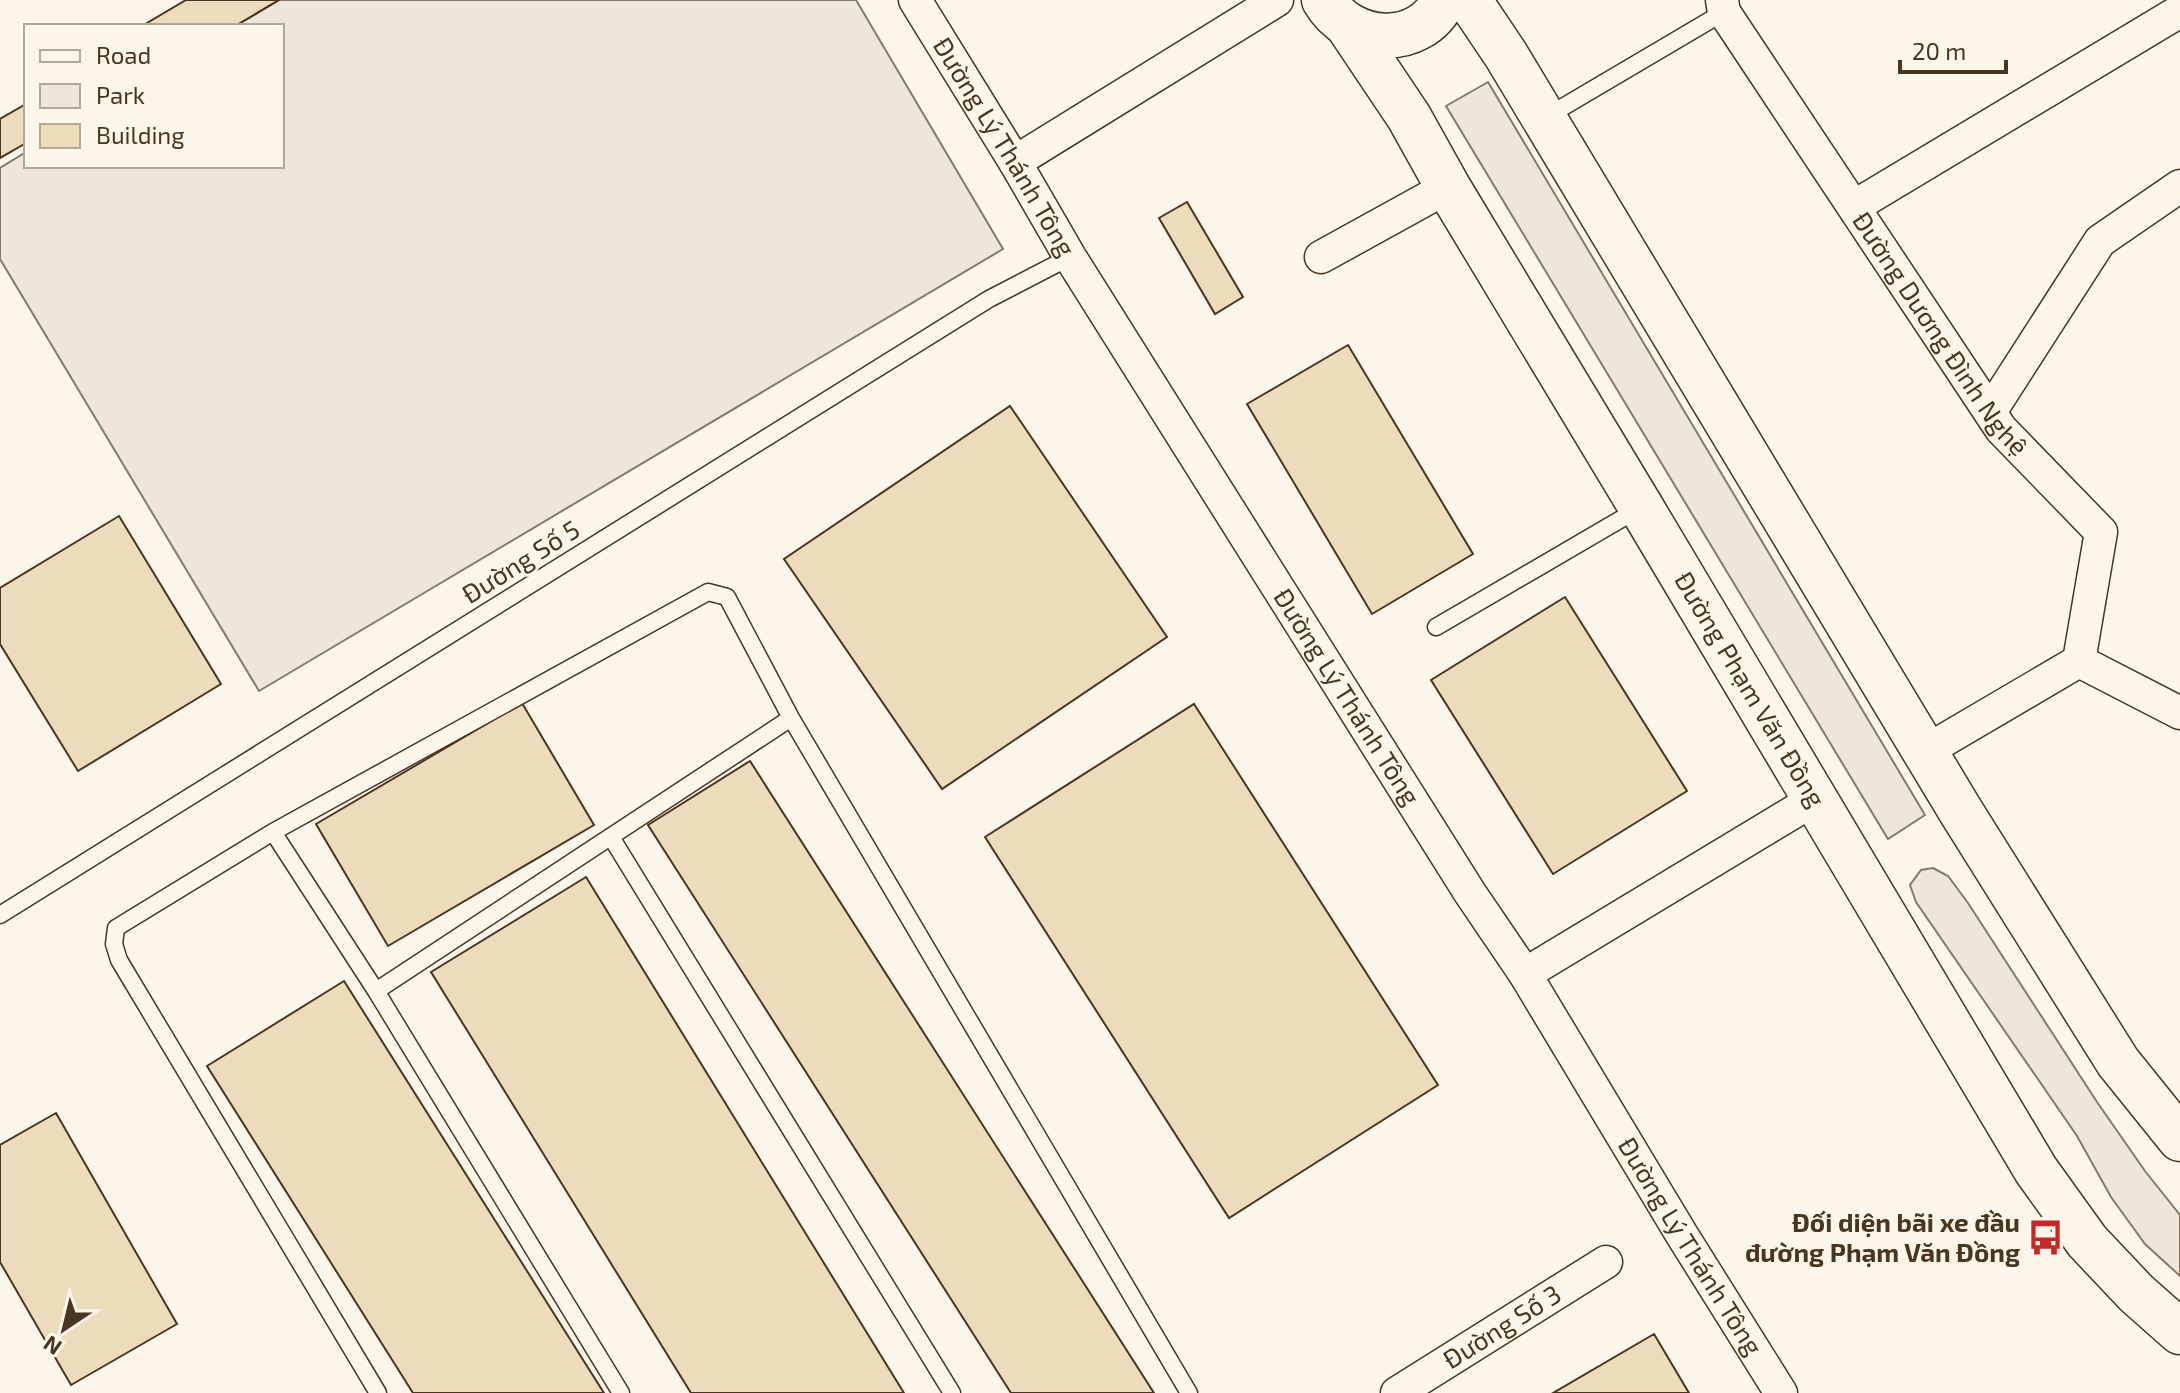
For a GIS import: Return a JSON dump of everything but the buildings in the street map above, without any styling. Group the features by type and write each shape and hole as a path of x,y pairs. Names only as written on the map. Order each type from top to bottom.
{"main road":[{"path":"1336,13 1372,36 1398,36 1421,26 1440,9 1444,0"},
{"path":"1469,0 1506,55 1924,752 2118,1062 2180,1139"},
{"name":"Đường Phạm Văn Đồng","path":"1336,13 1409,117 2036,1170 2087,1241 2136,1293 2180,1332"}],"street":[{"name":"Đường Lý Thánh Tông","path":"915,0 1070,257 1470,893 1525,974 1780,1393"},
{"path":"1015,162 1277,0"},
{"name":"Đường Dương Đình Nghệ","path":"1730,4 1855,206 2001,429 2101,532 2079,661"},
{"path":"1855,206 2180,11"},
{"path":"1990,412 2100,241 2180,186"},
{"path":"1321,257 1448,187"},
{"path":"1924,752 2079,661 2176,702"},
{"path":"1525,974 1815,799"},
{"name":"Đường Số 3","path":"1397,1393 1606,1262"}],"lane":[{"path":"1542,119 1730,4"},
{"name":"Đường Số 5","path":"0,915 989,299 1070,257"},
{"path":"1436,627 1641,507"},
{"path":"378,1393 127,973 114,944 116,928 273,832 708,592 727,597 791,718 1189,1393"},
{"path":"376,991 791,718"},
{"path":"273,832 376,991 621,1393"},
{"path":"611,837 952,1393"}],"green space":[{"path":"279,0 856,0 1003,249 259,691 0,259 0,168 24,153 24,168 284,168 284,24 239,24"},
{"path":"1488,82 1925,815 1888,839 1446,106"},
{"path":"1933,868 1948,876 1968,903 2097,1102 2180,1215 2180,1276 2145,1244 2111,1197 2077,1136 1916,902 1910,885 1921,870"}],"place":[{"name":"Đối diện bãi xe đầu đường Phạm Văn Đồng","path":"2046,1238"}]}
